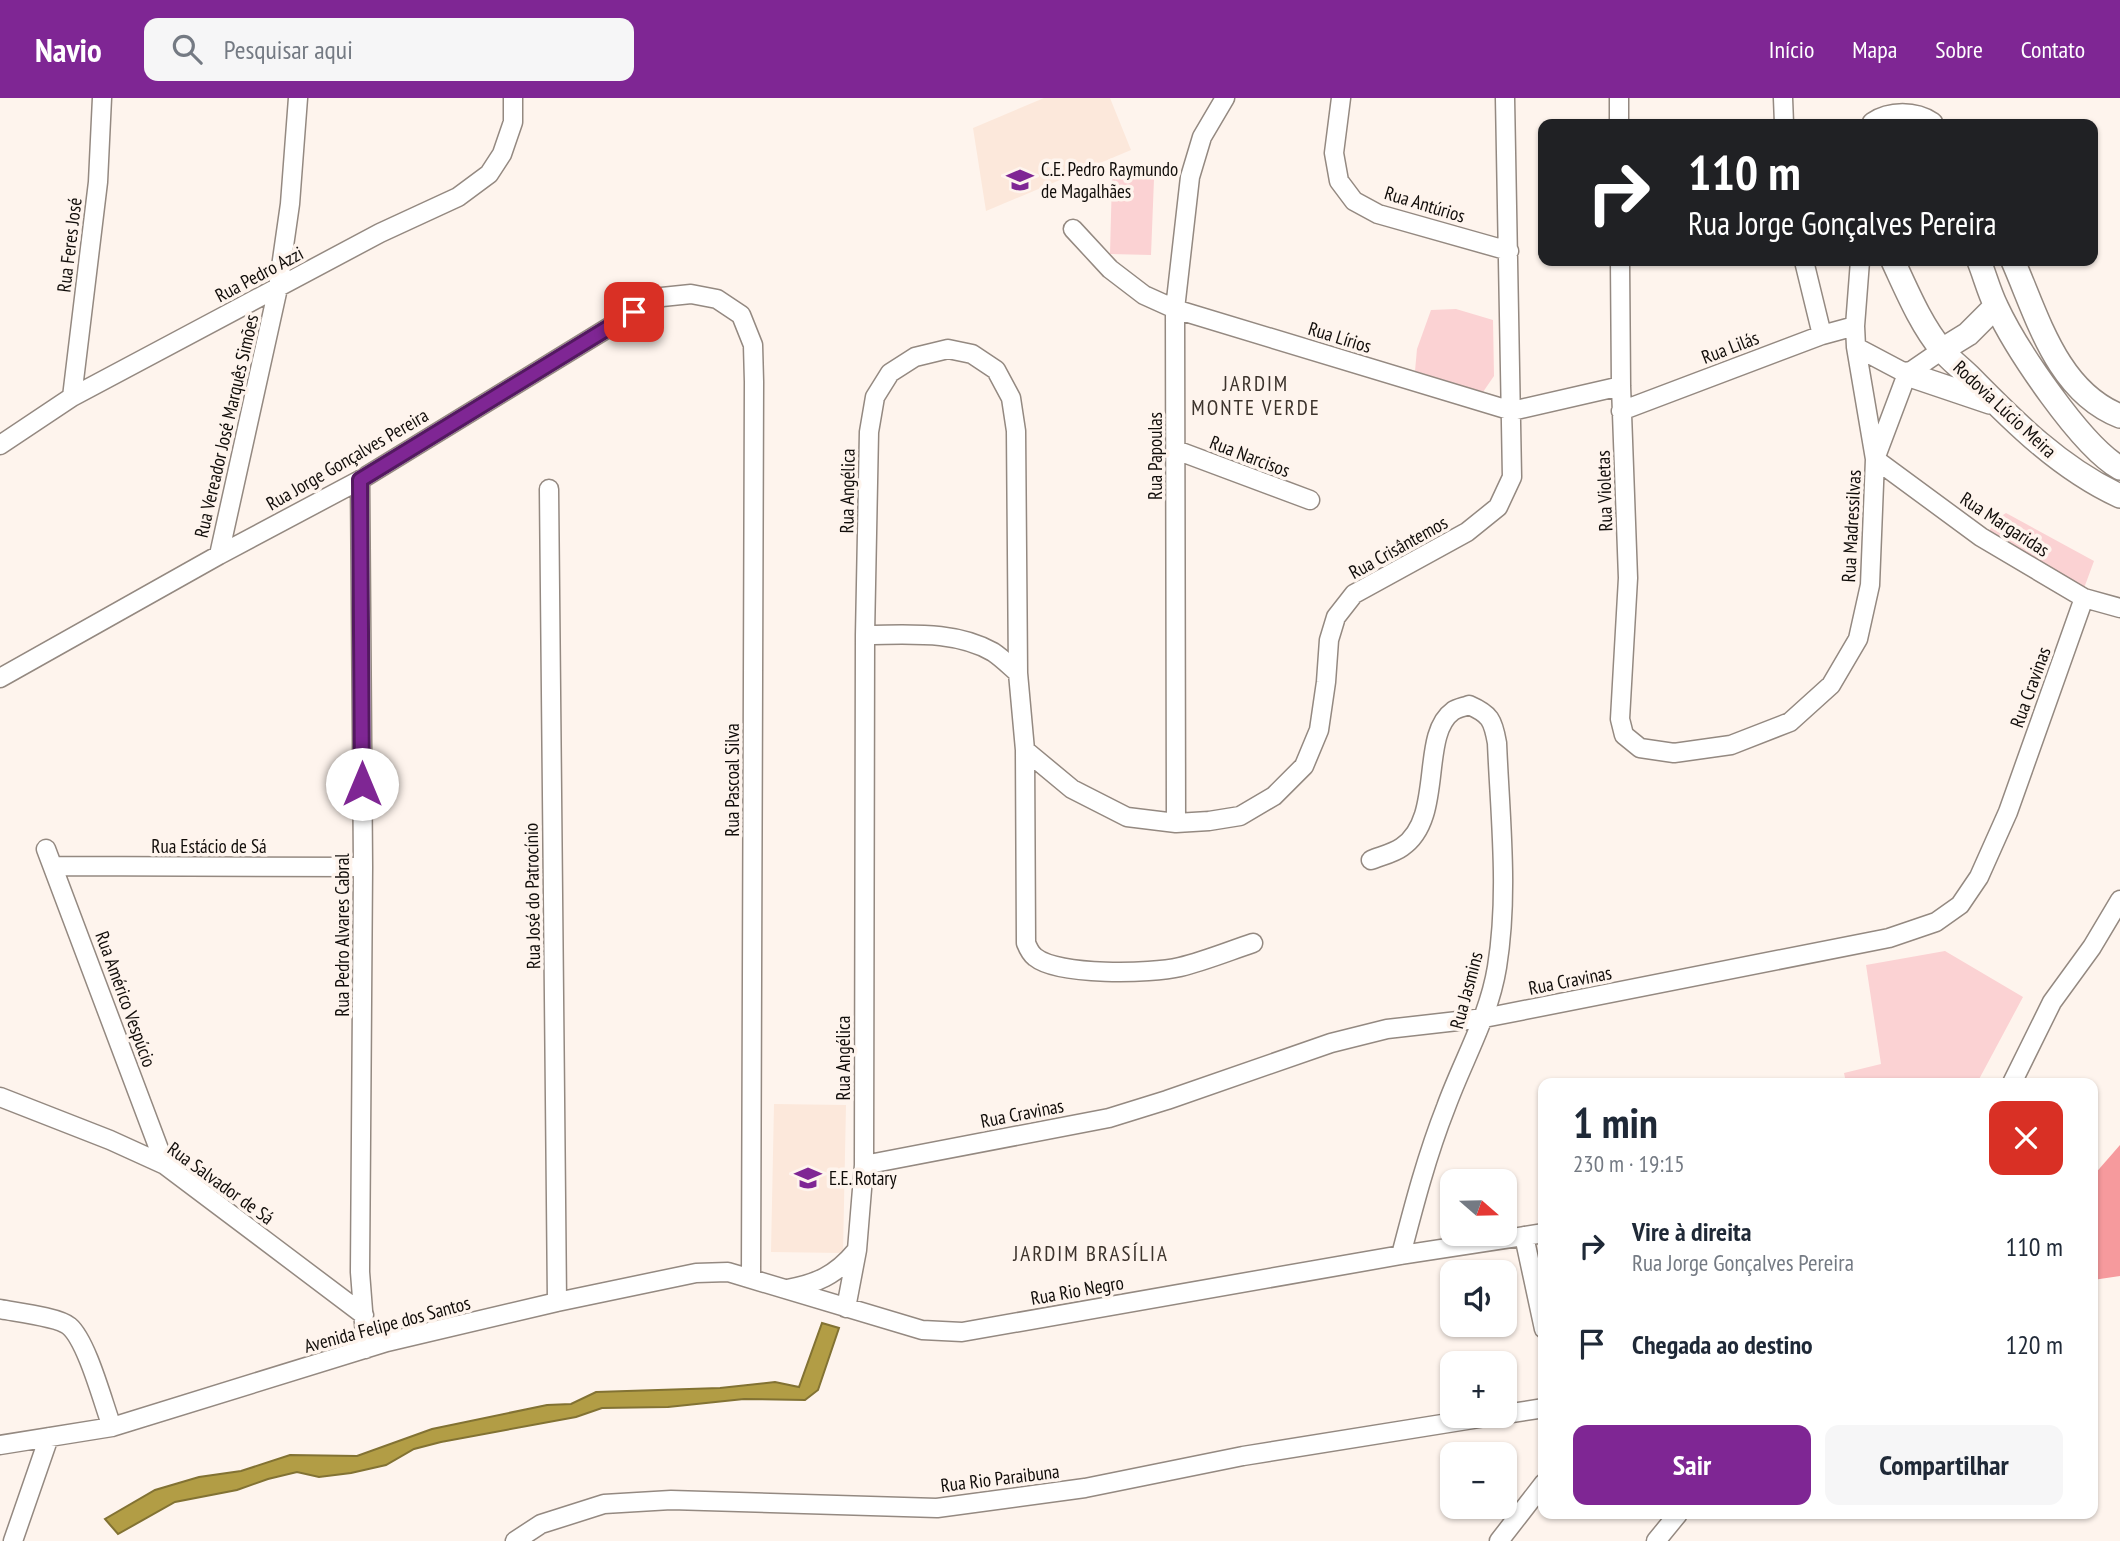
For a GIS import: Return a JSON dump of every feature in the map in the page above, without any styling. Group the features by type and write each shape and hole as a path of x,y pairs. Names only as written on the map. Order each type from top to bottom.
{"main road":[{"path":"1873,119 1875,98"},
{"path":"1881,119 1895,115 1929,117"},
{"name":"Rodovia Lúcio Meira","path":"1895,266 1909,296 1942,350 1995,404 2060,460 2092,483 2120,496"},
{"name":"Rodovia Lúcio Meira","path":"1981,266 1996,306 2021,351 2083,435 2105,460 2120,468"},
{"path":"2015,266 2054,357 2081,391 2120,416"},
{"path":"1942,350 1968,334 1996,306"},
{"path":"2035,313 2045,357 2059,393 2083,435"},
{"path":"1907,374 1995,404"}],"street":[{"name":"Rua Feres José","path":"72,397 98,182 102,98"},
{"name":"Rua Vereador José Marquês Simões","path":"219,555 278,288 290,204 299,98"},
{"name":"Rua Pedro Azzi","path":"0,445 72,397 380,233 457,197 489,174 502,154 513,122 513,98"},
{"name":"Rua Papoulas","path":"1176,823 1175,309 1190,177 1202,137 1225,98"},
{"name":"Rua Antúrios","path":"1341,98 1334,153 1339,181 1354,201 1378,214 1509,251"},
{"name":"Rua Crisântemos","path":"1025,750 1072,789 1127,817 1176,823 1240,816 1274,796 1304,766 1319,730 1329,640 1336,617 1354,594 1467,532 1498,507 1512,477 1505,98"},
{"path":"1619,98 1619,119"},
{"path":"1783,98 1784,119"},
{"name":"Rua Lírios","path":"1073,229 1119,275 1144,295 1175,309 1512,411 1620,386"},
{"name":"Rua Violetas","path":"1620,266 1620,386 1628,578 1620,719"},
{"path":"1805,266 1822,335"},
{"name":"Rua Madressilvas","path":"1620,719 1624,735 1640,748 1674,753 1731,745 1790,722 1831,685 1858,639 1870,585 1875,459 1856,347 1860,266"},
{"name":"Rua Jorge Gonçalves Pereira","path":"0,678 219,555 360,480 662,297 691,294 717,299"},
{"name":"Rua Pascoal Silva","path":"717,299 741,315 753,345 751,1277"},
{"name":"Rua Lilás","path":"1621,411 1822,335 1855,326"},
{"path":"1856,347 1907,374"},
{"name":"Rua Angélica","path":"846,1308 857,1250 864,1165 865,635 869,432 875,397 890,373 915,357 948,349 972,354 996,370 1011,398 1016,431 1018,673 1025,750 1026,943 1034,957 1052,965 1072,969 1144,972 1179,967 1253,943"},
{"path":"1875,459 1907,374 1942,350"},
{"name":"Rua Narcisos","path":"1176,450 1310,500"},
{"name":"Rua Margaridas","path":"1875,459 1981,537 2084,598 2120,608"},
{"name":"Rua Pedro Alvares Cabral","path":"360,480 363,867 360,1272 366,1349"},
{"name":"Rua José do Patrocínio","path":"550,489 557,1302"},
{"name":"Rua Cravinas","path":"864,1165 1110,1118 1331,1043 1376,1032 1484,1018 1889,938 1936,922 1960,905 1979,877 2008,812 2084,598"},
{"path":"865,635 933,635 963,640 993,653 1018,673"},
{"name":"Rua Jasmins","path":"1371,860 1402,847 1417,831 1427,807 1440,731 1452,712 1469,705 1483,711 1494,723 1497,743 1503,899 1497,967 1484,1018 1446,1105 1419,1182 1401,1255"},
{"name":"Rua Américo Vespúcio","path":"46,849 55,866 165,1165"},
{"name":"Rua Estácio de Sá","path":"55,866 363,867"},
{"path":"2014,1078 2052,1002 2092,947 2120,900"},
{"name":"Rua Salvador de Sá","path":"0,1097 110,1140 165,1165 363,1315"},
{"name":"Rua Rio Negro","path":"787,1289 922,1330 962,1332 1401,1255 1538,1234"},
{"path":"1524,1236 1538,1301"},
{"path":"787,1289 806,1286 828,1277 844,1265 857,1250"},
{"name":"Avenida Felipe dos Santos","path":"0,1445 112,1427 366,1349 557,1302 696,1273 728,1272 787,1289"},
{"path":"0,1309 68,1324 81,1341 112,1427"},
{"path":"1517,1412 1538,1409"},
{"name":"Rua Rio Paraibuna","path":"515,1541 541,1524 604,1504 670,1500 937,1508 1085,1488 1243,1456 1440,1424"},
{"path":"13,1541 49,1437"},
{"path":"1499,1541 1538,1490"},
{"path":"1656,1541 1674,1519"}],"shaded area":[{"name":"C.E. Pedro Raymundo de Magalhães","path":"1044,98 1110,98 1131,150 986,211 973,128"},
{"path":"1112,178 1154,179 1151,255 1110,254"},
{"path":"1456,309 1493,320 1494,376 1483,392 1415,371 1417,349 1431,310"},
{"path":"2006,513 2094,561 2083,591 1987,534 1997,519"},
{"path":"1945,951 2023,997 1980,1078 1845,1078 1844,1073 1881,1064 1866,965"},
{"name":"E.E. Rotary","path":"774,1104 846,1105 843,1253 771,1252"},
{"path":"2120,1145 2120,1276 2098,1279 2098,1170"},
{"path":"822,1323 839,1328 818,1390 805,1400 744,1399 668,1407 602,1408 576,1417 441,1442 414,1449 386,1465 351,1473 319,1477 297,1472 237,1490 175,1502 118,1534 105,1519 155,1490 199,1477 241,1471 290,1455 357,1456 432,1429 547,1405 571,1404 596,1392 720,1388 775,1382 799,1387"}],"place":[{"name":"C.E. Pedro Raymundo de Magalhães","path":"1020,180"},
{"name":"E.E. Rotary","path":"808,1178"}],"district":[{"name":"JARDIM MONTE VERDE","path":"1256,395"},
{"name":"JARDIM BRASÍLIA","path":"1091,1253"}],"route":[{"path":"362,784 360,480 634,312"}]}
